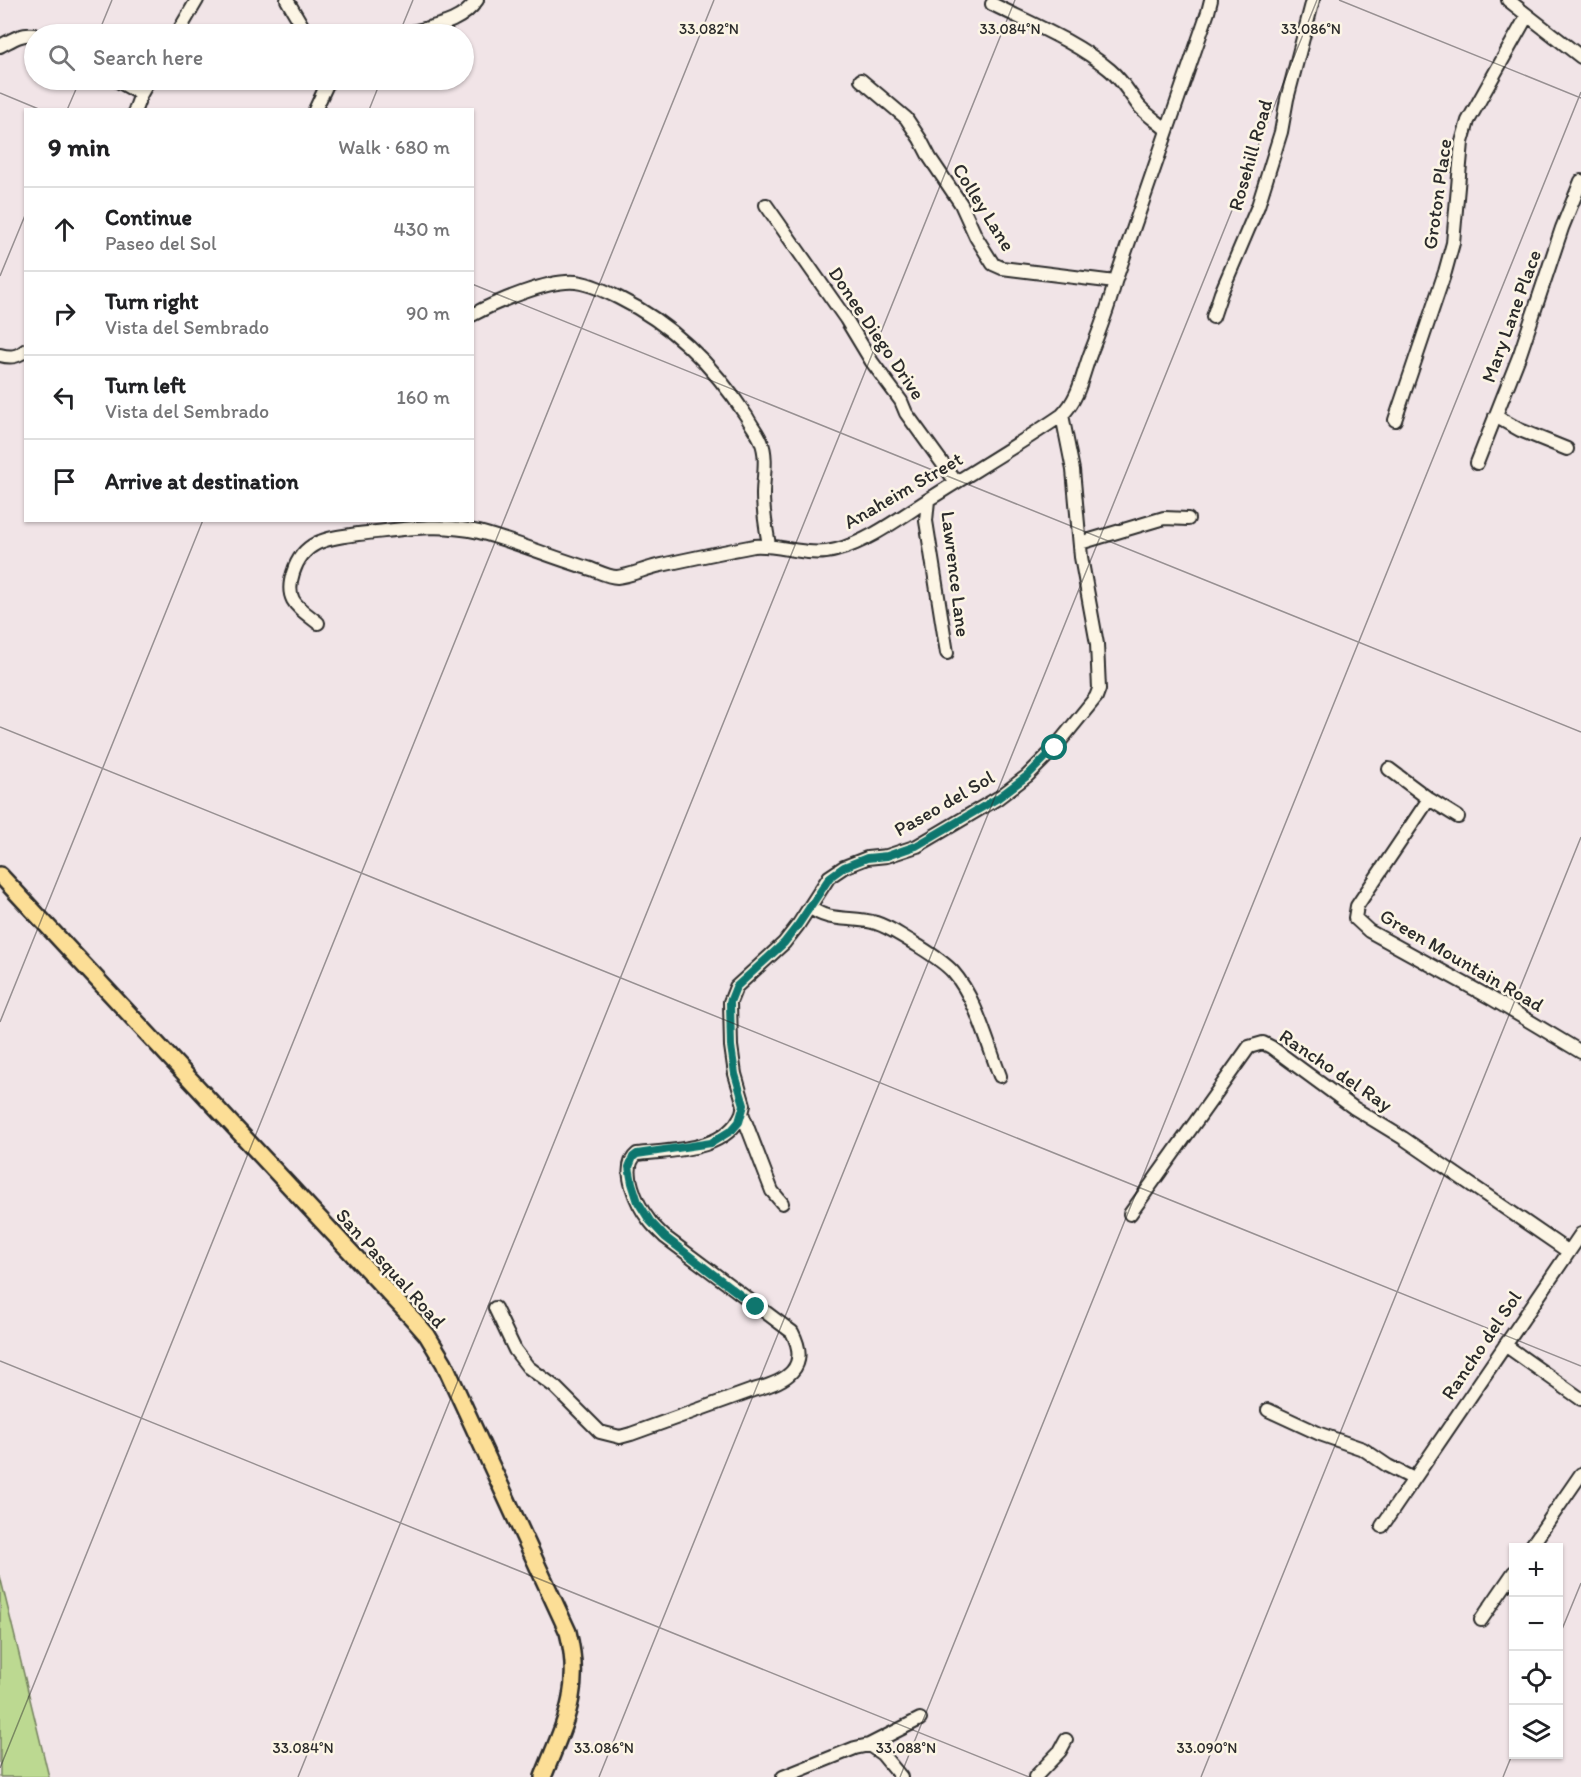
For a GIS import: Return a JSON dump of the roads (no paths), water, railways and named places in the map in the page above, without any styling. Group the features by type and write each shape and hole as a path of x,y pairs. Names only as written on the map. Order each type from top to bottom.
{"main road":[{"name":"San Pasqual Road","path":"0,875 427,1335 444,1364 568,1632 574,1656 574,1686 566,1720 543,1777"}],"street":[{"path":"183,24 197,0"},
{"path":"287,0 301,24"},
{"path":"448,24 471,9 477,0"},
{"name":"Anaheim Street","path":"318,623 293,603 289,589 293,571 301,554 308,547 339,537 435,525 457,528 496,537 616,577 754,546 769,545 801,551 837,550 882,530 1062,415 1071,406 1077,394 1108,310 1115,282 1211,0"},
{"name":"Rosehill Road","path":"1213,317 1263,190 1281,132 1287,99 1313,0"},
{"path":"1508,0 1581,57"},
{"path":"992,4 1055,34 1092,56 1112,71 1141,108 1167,130"},
{"name":"Groton Place","path":"1395,420 1453,243 1462,142 1468,121 1527,16"},
{"path":"0,46 24,35"},
{"name":"Colley Lane","path":"861,80 906,118 961,204 976,237 993,264 1002,268 1115,282"},
{"path":"134,90 141,94"},
{"path":"136,108 143,90"},
{"path":"316,108 324,90"},
{"name":"Mary Lane Place","path":"1478,464 1520,354 1562,228 1581,181"},
{"name":"Donee Diego Drive","path":"766,205 846,319 872,362 901,401 906,413 956,482"},
{"path":"474,314 517,294 568,282 578,282 634,305 663,323 699,357 734,397 761,440 764,455 764,507 769,545"},
{"path":"0,355 19,356 24,352"},
{"name":"Paseo del Sol","path":"782,1203 772,1191 742,1113 744,1105 735,1074 731,1046 730,1002 736,987 784,943 830,877 844,867 867,858 887,856 916,846 998,798 1027,776 1053,750 1096,697 1099,689 1097,645 1062,415"},
{"path":"1495,416 1520,430 1567,449"},
{"name":"Lawrence Lane","path":"928,500 926,521 947,653"},
{"path":"1080,543 1164,518 1188,519"},
{"path":"1389,769 1458,817"},
{"name":"Green Mountain Road","path":"1429,799 1357,906 1355,918 1369,931 1581,1052"},
{"path":"810,907 826,917 858,919 887,927 931,954 952,971 967,991 1000,1076"},
{"name":"Rancho del Ray","path":"1130,1214 1249,1047 1263,1043 1354,1108 1403,1138 1569,1252"},
{"path":"495,1308 515,1350 528,1367 555,1387 600,1432 610,1436 620,1437 631,1434 770,1386 788,1375 797,1366 800,1356 798,1344 792,1332 665,1237 650,1221 638,1202 629,1167 633,1157 637,1154 711,1143 732,1130 742,1113"},
{"name":"Rancho del Sol","path":"1382,1526 1581,1234"},
{"path":"1505,1345 1581,1399"},
{"path":"1268,1410 1320,1434 1363,1449 1388,1466 1414,1479"},
{"path":"1533,1543 1581,1474"},
{"path":"1481,1620 1509,1579"},
{"path":"783,1777 855,1748 869,1745 920,1719"},
{"path":"1035,1777 1060,1751 1066,1740"},
{"path":"869,1745 882,1754 898,1773 909,1777"}]}
